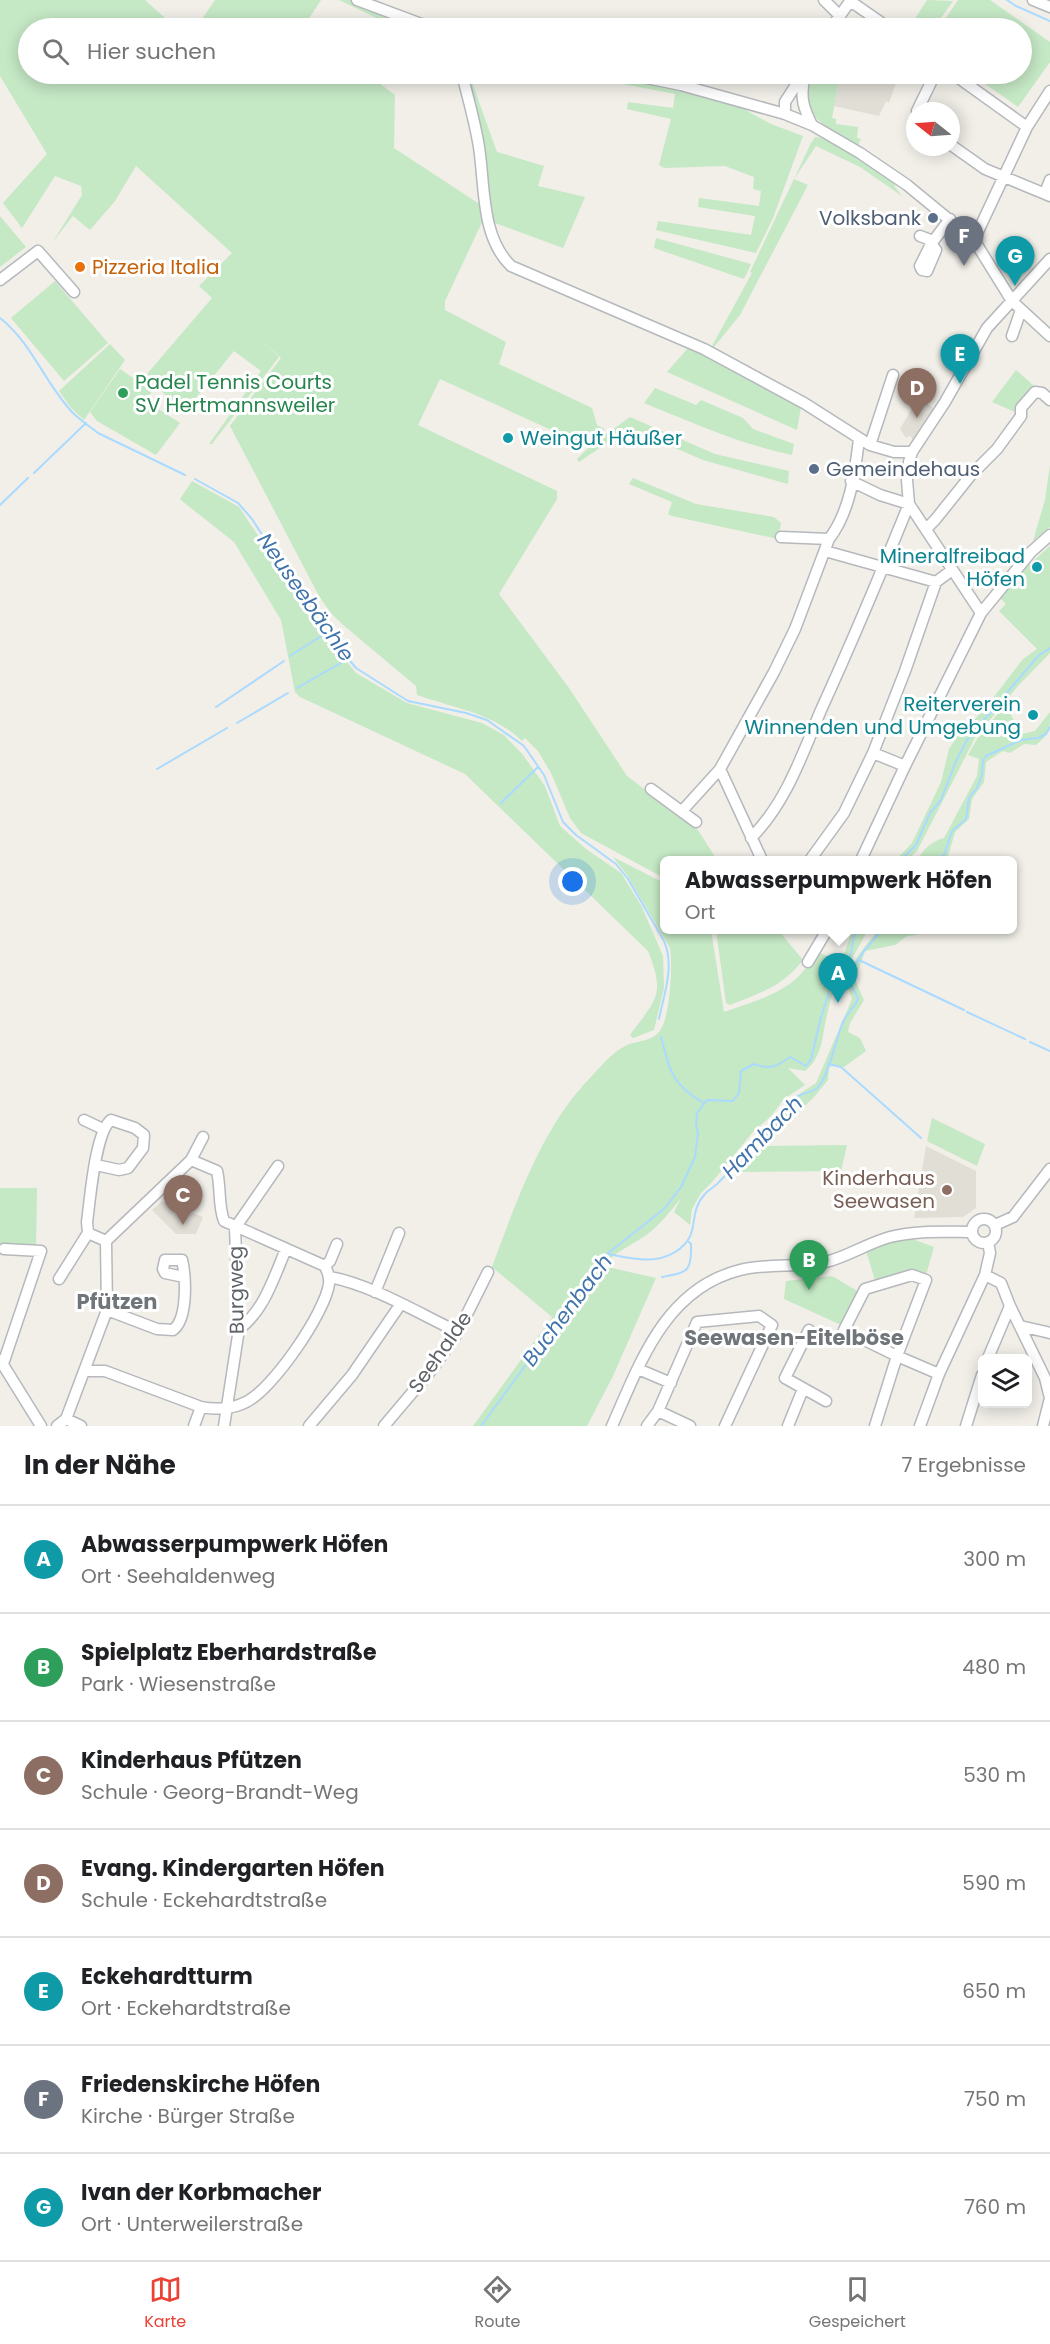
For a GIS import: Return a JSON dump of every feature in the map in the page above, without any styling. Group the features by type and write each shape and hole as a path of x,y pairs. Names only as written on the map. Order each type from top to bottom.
{"street":[{"path":"357,0 405,18"},
{"path":"824,0 839,15"},
{"path":"837,18 851,0 875,18"},
{"path":"1033,0 1050,7"},
{"path":"464,84 478,145 490,234 499,254 511,266 697,346 837,423 870,445 894,452 912,452"},
{"path":"676,84 785,114 812,125 879,165 974,240 1012,301 1050,336"},
{"path":"785,114 785,102 799,84"},
{"path":"804,84 803,107 812,125"},
{"path":"921,102 930,84"},
{"path":"967,84 1027,127"},
{"path":"974,240 1027,127 1050,91"},
{"path":"960,151 986,169 1047,195 1050,180"},
{"path":"920,236 932,243 950,219"},
{"path":"0,280 38,250 74,292"},
{"path":"751,838 785,792 883,568 909,504 907,480 912,452 945,402 987,328 1050,259"},
{"path":"1012,336 1021,310"},
{"path":"870,445 893,375"},
{"path":"926,529 971,475 997,449 1021,416 1022,408 1035,392 1042,393 1050,400"},
{"path":"682,811 720,770 788,645 816,580 829,539 838,528 843,514 859,439"},
{"path":"851,481 880,495 909,504 981,613"},
{"path":"863,856 904,766 981,613 1031,552 1050,535"},
{"path":"781,537 829,539"},
{"path":"825,551 936,582"},
{"path":"814,856 844,813 873,753 936,582 952,570"},
{"path":"873,753 904,766"},
{"path":"720,770 760,856"},
{"path":"651,789 696,822"},
{"path":"808,962 825,934"},
{"path":"84,1120 103,1129"},
{"path":"59,1279 88,1233 87,1222 96,1165 103,1129 111,1120 141,1131 144,1135 144,1143 128,1168 119,1170 96,1165"},
{"path":"57,1426 66,1419 107,1310 106,1241 190,1160 203,1137"},
{"path":"84,1371 105,1371 201,1407 227,1407 248,1402 288,1361 313,1324 329,1286 330,1277 325,1266 224,1221 220,1210 217,1171 190,1160"},
{"name":"Burgweg","path":"224,1426 239,1329 236,1228 279,1166"},
{"path":"995,1225 1013,1217 1050,1169"},
{"path":"972,1232 980,1219 987,1219 995,1225"},
{"path":"972,1232 978,1241 988,1242 994,1237 995,1225"},
{"path":"612,1426 651,1342 668,1315 689,1295 712,1280 740,1270 810,1265 829,1261 874,1243 910,1233 972,1232"},
{"path":"88,1233 106,1241"},
{"path":"375,1292 399,1233"},
{"path":"920,1426 939,1374 985,1275 990,1253 988,1242"},
{"path":"325,1266 330,1261 337,1244"},
{"path":"4,1249 41,1251 2,1362 41,1426"},
{"path":"239,1329 258,1310 286,1249"},
{"name":"Seehalde","path":"384,1426 433,1368 458,1332 488,1272"},
{"path":"875,1426 897,1356 926,1280 912,1275 865,1289 844,1330 897,1356 939,1374"},
{"path":"985,1275 1002,1283 1010,1306 1048,1378 1050,1398 1043,1426"},
{"path":"107,1310 158,1329 173,1330 179,1324 184,1310 184,1277"},
{"path":"330,1277 346,1280 375,1292 458,1332"},
{"path":"309,1426 352,1375 400,1305"},
{"path":"990,1354 1010,1306"},
{"path":"648,1426 658,1411 697,1322 759,1316 765,1318 772,1325 725,1426"},
{"path":"1020,1326 1049,1330"},
{"path":"809,1330 785,1378 825,1401"},
{"path":"638,1370 671,1383"},
{"path":"966,1426 978,1388"},
{"path":"788,1426 803,1389"},
{"path":"194,1426 201,1407"},
{"path":"658,1411 690,1426"},
{"path":"66,1419 81,1426"}],"shaded area":[{"path":"838,84 896,84 889,103 886,101 879,116 834,106"},
{"path":"918,398 934,408 914,441 910,436 906,438 900,429"},
{"name":"Kinderhaus Seewasen","path":"926,1146 976,1171 976,1208 963,1217 914,1218"},
{"path":"162,1201 203,1217 196,1234 176,1234 152,1210"}],"green space":[{"path":"0,0 145,0 165,18 18,18 18,84 380,84 395,95 394,148 484,207 485,216 445,301 445,310 506,342 499,364 592,408 597,425 605,429 584,445 440,379 418,425 557,491 557,499 499,594 569,688 627,776 698,830 714,856 660,856 660,876 581,833 570,818 551,773 538,751 525,738 522,741 499,724 472,712 417,695 416,686 330,612 319,596 230,426 281,358 250,331 279,357 212,444 209,444 261,371 234,351 182,415 147,374 212,298 199,286 232,253 136,166 115,201 90,230 73,216 52,243 82,195 81,186 55,176 22,228 3,203 47,154 0,76"},
{"path":"215,0 321,0 309,18 203,18"},
{"path":"339,0 350,0 395,18 376,18"},
{"path":"927,0 953,1 941,18 915,18"},
{"path":"958,0 990,0 1016,18 946,18"},
{"path":"1032,29 1050,42 1050,62 1018,107 985,84 1032,84"},
{"path":"468,84 473,84 497,152 544,166 538,186 585,197 563,248 492,222"},
{"path":"623,84 651,84 731,102 771,124 803,136 773,218 756,253 656,230 658,221 751,235 755,216 698,207 699,198 759,206 761,191 753,189 754,177 725,166 664,168 659,165 671,119 627,109 628,102 673,108 675,94"},
{"path":"838,84 832,118 836,119 836,124 858,127 857,138 861,139 858,146 816,118 806,101 805,85"},
{"path":"815,137 824,138 894,179 895,187 902,196 860,167 816,146 794,179 808,185 740,315 714,347 808,399 806,402 711,348 752,273 750,272 811,143"},
{"path":"0,216 26,247 0,267"},
{"path":"656,238 751,264 744,279 654,248"},
{"path":"55,281 108,343 64,381 11,318"},
{"path":"110,344 125,360 84,420 71,408 59,391"},
{"path":"693,346 801,407 797,430 667,372 688,348"},
{"path":"120,369 152,391 146,401 180,423 156,455 97,421 90,412"},
{"path":"1016,370 1034,386 1015,412 992,402"},
{"path":"655,388 696,405 701,400 743,418 753,429 794,444 792,455 735,439 644,403"},
{"path":"630,417 715,454 789,471 788,484 703,460 629,428 579,462 577,459 592,444"},
{"path":"1050,465 1050,527 1033,541 1045,500"},
{"path":"633,478 696,504 774,517 781,523 778,539 672,516 668,514 672,502 629,484"},
{"path":"192,481 239,507 321,630 356,673 407,703 482,723 504,735 523,755 545,786 560,826 586,849 621,873 642,907 663,956 664,988 654,1030 633,1038 630,1035 656,996 656,978 648,951 465,774 300,697 295,692 281,620 234,542 180,499"},
{"path":"1050,546 1050,653 1018,686 975,738 917,851 911,856 900,856 912,843 941,782 949,749 958,735 983,711 1023,659 1037,649 999,611 1006,604 999,597 1012,580"},
{"path":"1005,705 1022,734 1035,731 1050,712 1047,734 1036,745 1024,744 1010,753 1003,751 986,762 984,782 972,799 969,819 955,832 948,856 920,856 928,846 944,838 977,776 979,759 968,755 977,739"},
{"path":"613,857 660,881 660,931 627,875"},
{"path":"662,934 712,934 724,1012 762,998 790,984 821,953 835,962 837,959 848,966 840,977 832,996 821,1045 815,1059 805,1071 788,1068 805,1085 784,1099 701,1193 692,1209 690,1225 674,1212 681,1198 650,1232 603,1266 656,1278 613,1376 587,1426 473,1426 552,1317 492,1267 521,1192 544,1142 574,1097 616,1052 630,1044 650,1039 661,1029 669,1002 670,948"},
{"path":"717,934 781,934 803,960 779,983 730,1005 726,1003"},
{"path":"851,934 866,934 849,964 838,958 845,952"},
{"path":"875,934 917,934 907,936 895,945 865,951 855,980 864,1000 850,1023 848,1032 860,1038 866,1051 844,1067 836,1065 829,1067 828,1080 814,1097 771,1139 761,1139 757,1135 771,1124 790,1100 816,1083 852,999 849,979 860,954"},
{"path":"932,1118 985,1144 977,1166 927,1141"},
{"path":"847,1145 841,1171 740,1172 763,1146"},
{"path":"0,1188 37,1188 36,1251 0,1248"},
{"path":"907,1237 934,1247 926,1275 913,1269 875,1280 866,1251"},
{"path":"832,1276 859,1292 841,1325 784,1299 786,1281"}],"waterway":[{"path":"1007,0 1050,21"},
{"path":"0,318 21,339 62,401 78,418 98,433 185,475"},
{"path":"34,473 86,423"},
{"path":"0,505 28,478"},
{"name":"Neuseebächle","path":"195,479 238,503 252,519 323,629 356,668 408,701 466,713 487,720 524,746 544,775 563,822 576,835 616,864 628,879 664,941 669,970 659,1019"},
{"path":"290,656 326,633"},
{"name":"Buchenbach","path":"905,856 916,845 930,813 941,800 967,740 1038,656 1050,648"},
{"path":"297,688 348,659"},
{"path":"216,707 284,661"},
{"path":"237,723 288,693"},
{"name":"Hambach","path":"942,856 952,831 966,819 969,798 977,788 982,775 983,760 986,756 1021,740 1038,738 1046,734 1050,727"},
{"path":"157,769 227,728"},
{"path":"501,803 538,767"},
{"name":"Buchenbach","path":"481,1426 607,1254 664,1209 681,1187 695,1157 698,1133 697,1113 707,1100 733,1101 739,1093 741,1071 754,1064 773,1067 790,1057 806,1066 811,1059 834,977 851,954 856,934"},
{"name":"Hambach","path":"608,1254 634,1259 651,1259 667,1256 684,1245 692,1231 696,1209 705,1194 756,1141 775,1128 795,1098 819,1086 829,1065 843,1022 858,999 851,984 854,967 862,953 879,934"},
{"path":"859,960 964,1010"},
{"path":"967,1012 1025,1039"},
{"name":"Neuseebächle","path":"661,1037 674,1076 685,1090 704,1103"},
{"path":"1030,1042 1050,1051"},
{"path":"828,1064 841,1067 921,1138"},
{"path":"662,1277 686,1270 690,1261 691,1244 689,1242"}],"place":[{"name":"Volksbank","path":"933,218"},
{"name":"Friedenskirche Höfen","path":"964,266"},
{"name":"Pizzeria Italia","path":"80,267"},
{"name":"Ivan der Korbmacher","path":"1015,286"},
{"name":"Eckehardtturm","path":"960,384"},
{"name":"Padel Tennis Courts SV Hertmannsweiler","path":"123,393"},
{"name":"Evang. Kindergarten Höfen","path":"917,418"},
{"name":"Weingut Häußer","path":"508,438"},
{"name":"Gemeindehaus","path":"814,469"},
{"name":"Mineralfreibad Höfen","path":"1037,567"},
{"name":"Reiterverein Winnenden und Umgebung","path":"1033,715"},
{"name":"Abwasserpumpwerk Höfen","path":"838,1003"},
{"name":"Kinderhaus Seewasen","path":"947,1190"},
{"name":"Kinderhaus Pfützen","path":"183,1225"},
{"name":"Spielplatz Eberhardstraße","path":"809,1290"}],"district":[{"name":"Pfützen","path":"117,1301"},
{"name":"Seewasen-Eitelböse","path":"794,1337"}]}
